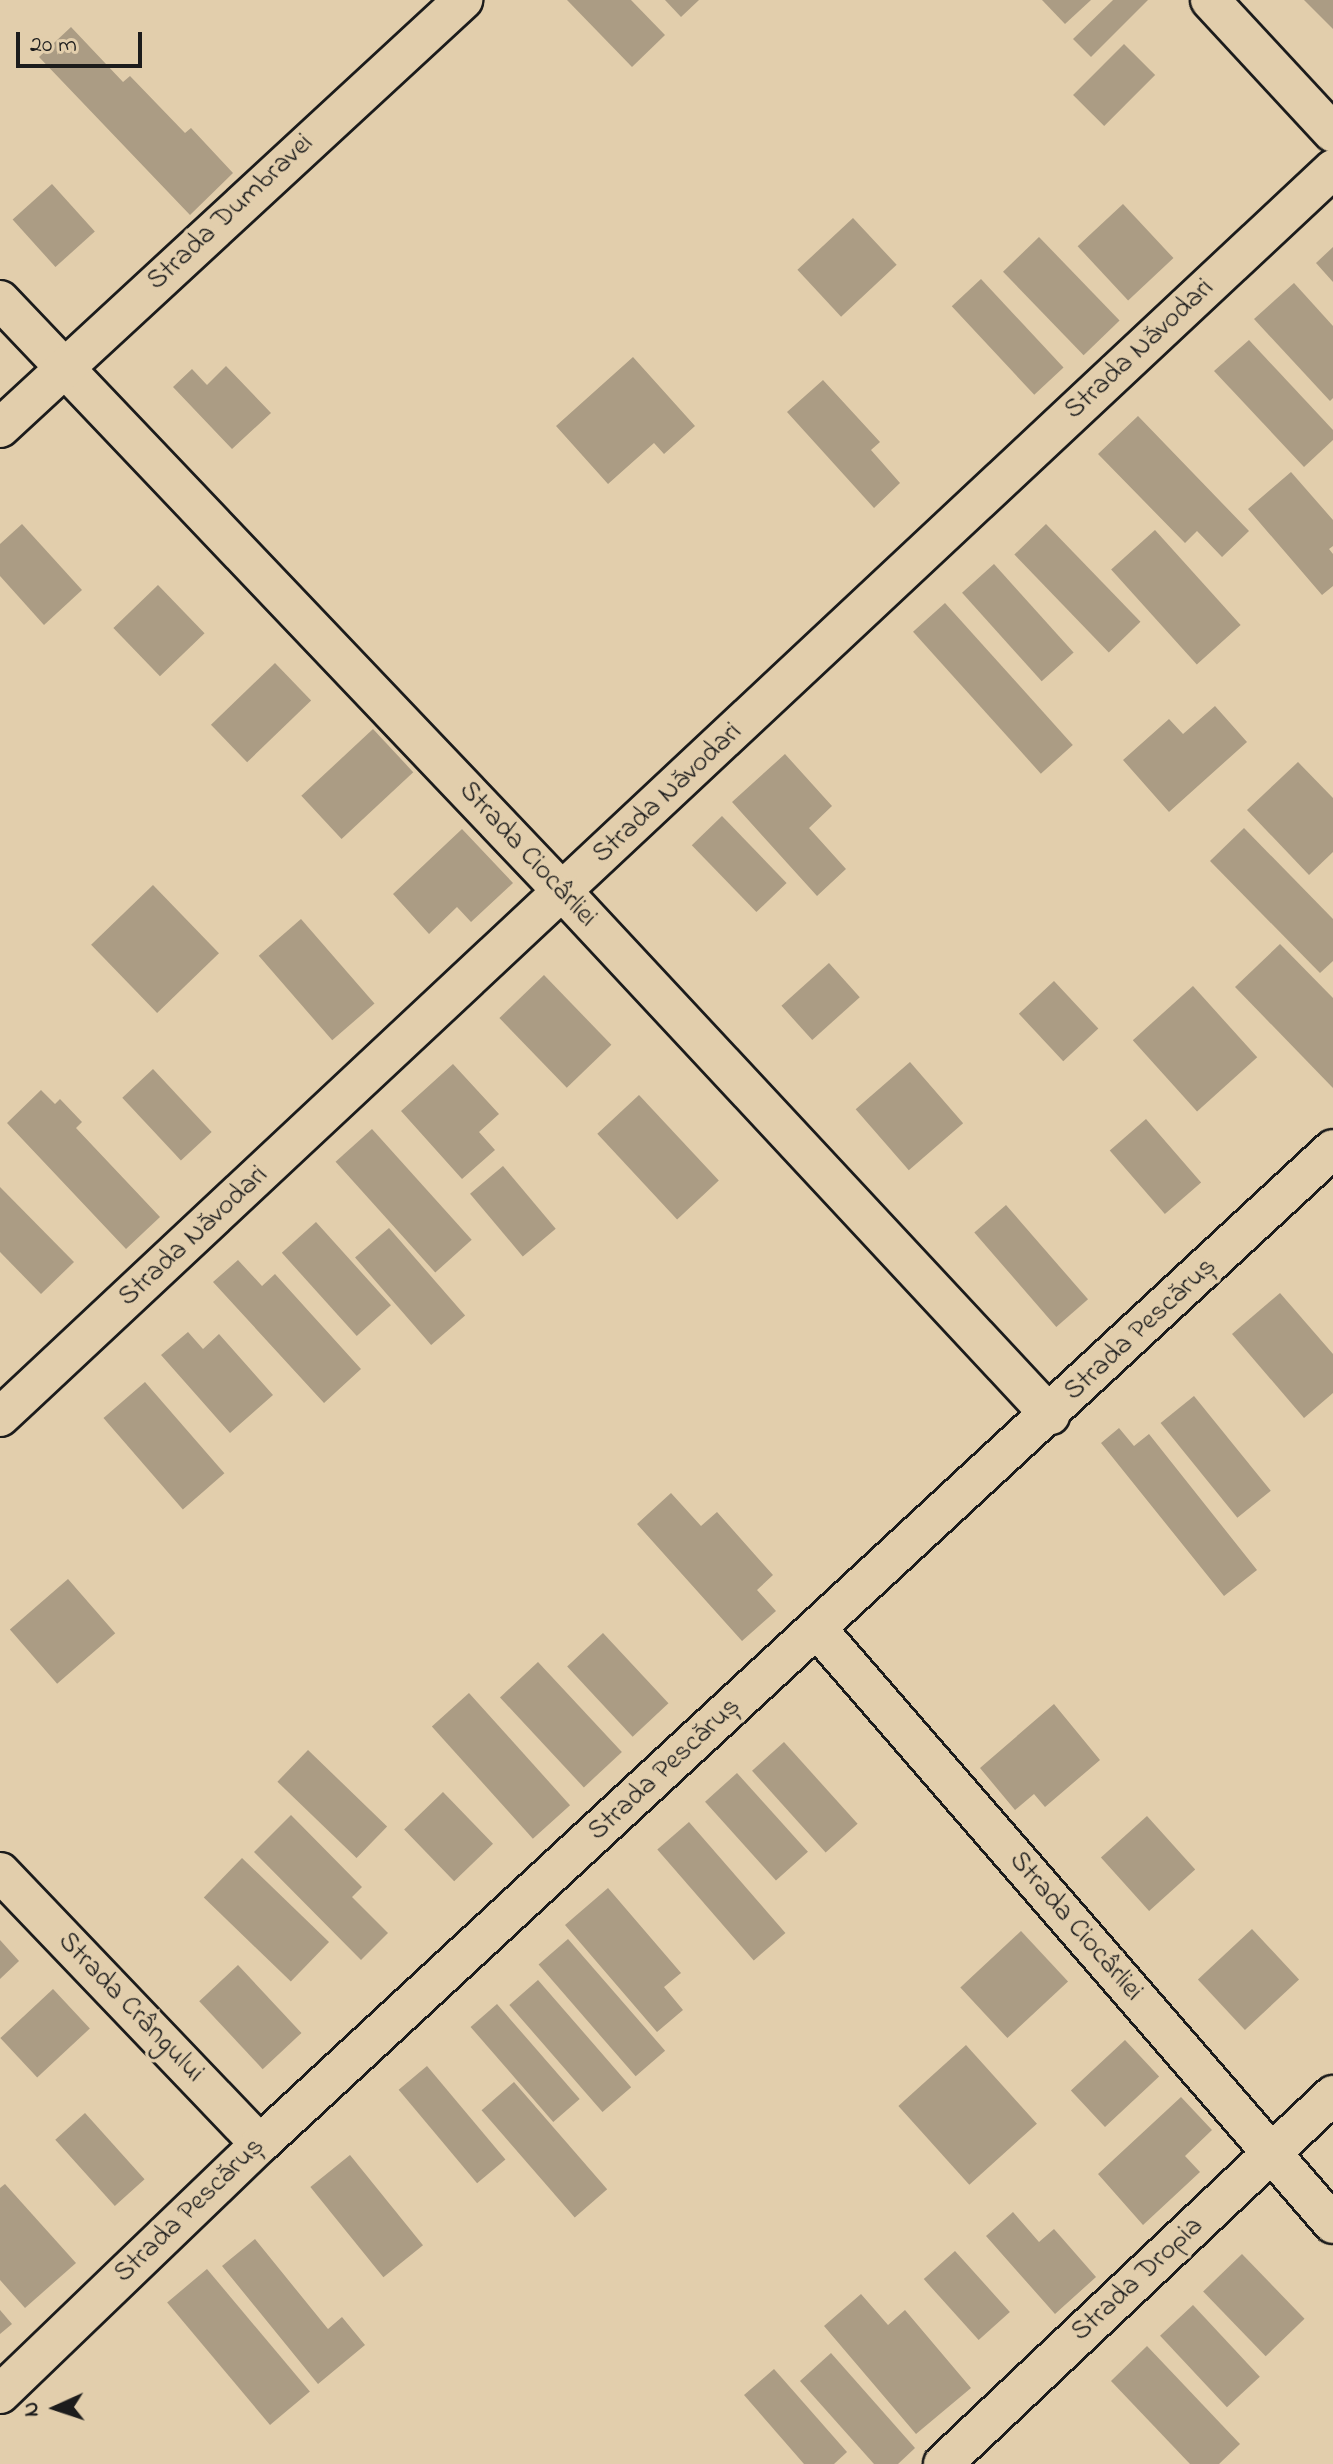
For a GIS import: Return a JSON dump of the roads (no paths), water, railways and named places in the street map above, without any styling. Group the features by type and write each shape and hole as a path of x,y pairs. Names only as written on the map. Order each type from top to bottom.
{"street":[{"name":"Strada Dumbravei","path":"0,428 463,0"},
{"path":"1210,0 1333,133"},
{"name":"Strada Năvodari","path":"0,1417 1333,169"},
{"name":"Strada Ciocârliei","path":"0,300 563,892 1050,1415"},
{"name":"Strada Pescăruș","path":"0,2394 260,2144 1050,1415 1333,1149"},
{"name":"Strada Ciocârliei","path":"818,1630 1333,2224"},
{"name":"Strada Crângului","path":"0,1872 260,2144"},
{"name":"Strada Dropia","path":"943,2464 1333,2095"}]}
